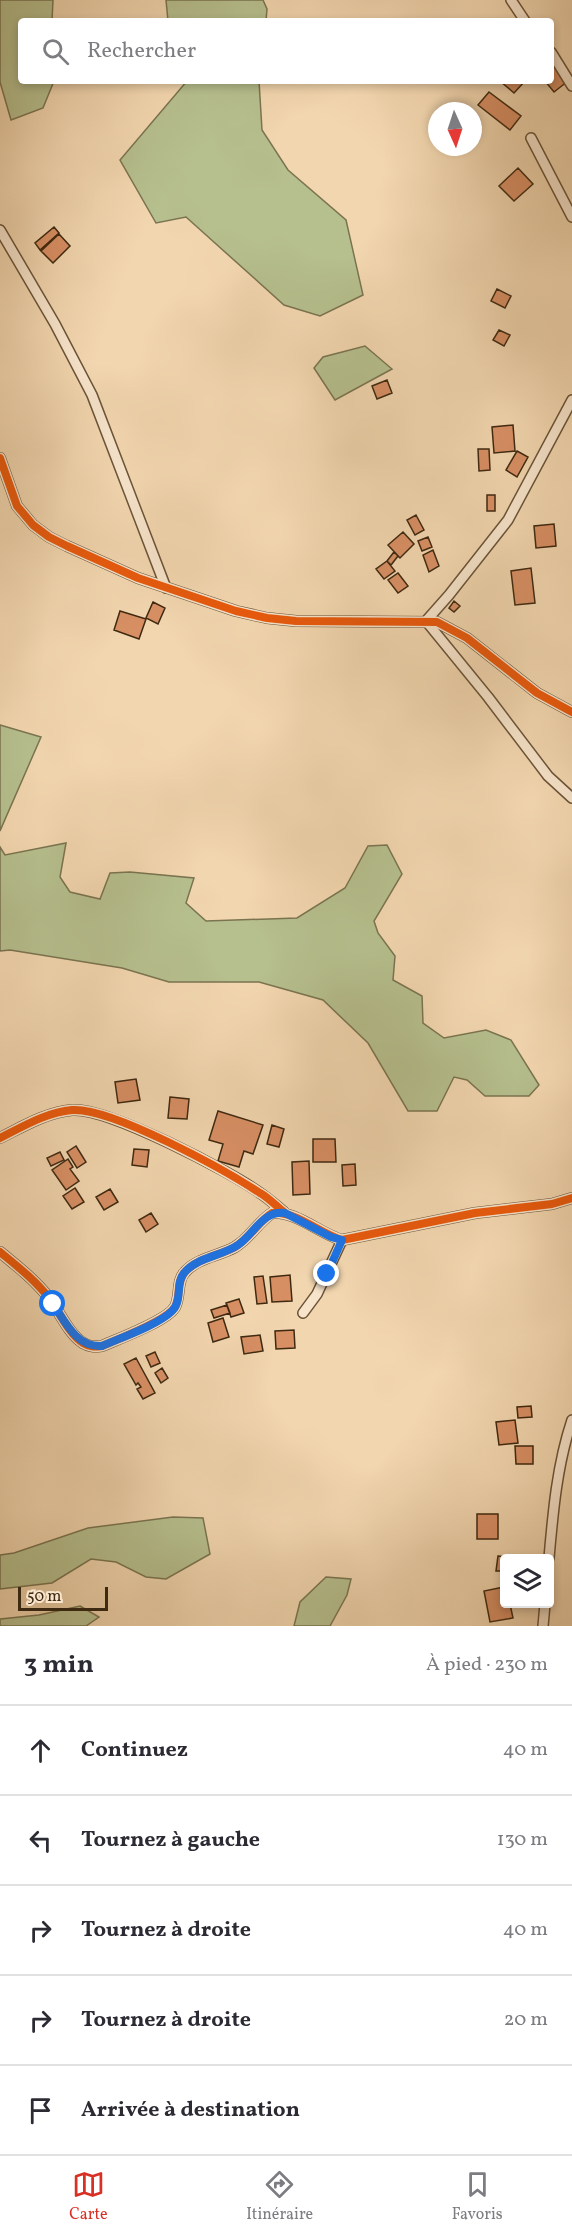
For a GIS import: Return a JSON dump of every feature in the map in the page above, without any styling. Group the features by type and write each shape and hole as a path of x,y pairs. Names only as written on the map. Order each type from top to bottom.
{"street":[{"path":"511,0 523,18"},
{"path":"554,57 572,86"},
{"path":"531,138 572,218"},
{"path":"0,230 55,324 92,395 166,588"},
{"path":"426,621 449,596 508,520 572,400"},
{"path":"0,458 17,506 33,525 49,537 67,546 166,588 236,611 267,618 330,622 437,622 456,631 537,693 572,712"},
{"path":"426,621 548,776 572,798"},
{"path":"0,1138 57,1113 74,1110 91,1112 116,1120 178,1147 262,1194 285,1213 331,1237 342,1240 475,1213 552,1204 572,1198"},
{"path":"0,1252 27,1274 49,1298 75,1336 92,1347 102,1346 161,1319 172,1311 179,1299 180,1282 187,1269 202,1260 237,1246 272,1213 285,1213"},
{"path":"303,1313 316,1294 342,1240"},
{"path":"549,1554 558,1473 572,1420"},
{"path":"543,1626 545,1608"}],"green space":[{"path":"0,0 53,0 52,18 18,18 18,84 53,84 43,108 11,120 0,82"},
{"path":"166,0 263,0 267,9 266,18 168,18"},
{"path":"184,84 259,84 262,130 288,170 346,220 363,295 320,316 284,305 186,217 156,223 120,160"},
{"path":"365,346 392,369 335,400 314,368 323,357"},
{"path":"0,725 41,737 0,831"},
{"path":"66,843 60,877 70,892 100,899 110,873 130,872 194,878 186,903 206,921 297,918 345,888 368,846 387,845 402,874 374,921 378,933 395,956 393,980 422,996 423,1023 444,1038 486,1030 511,1040 539,1085 529,1096 485,1096 467,1080 454,1077 437,1111 408,1111 368,1043 323,1000 259,982 169,982 122,968 10,950 0,951 0,847 5,855"},
{"path":"173,1517 203,1518 210,1554 166,1579 146,1577 116,1562 91,1559 52,1583 0,1589 0,1555 14,1553 88,1528"},
{"path":"326,1577 351,1579 347,1595 330,1626 294,1626 300,1602"},
{"path":"80,1606 99,1617 86,1626 0,1626 0,1619 39,1615"}],"building":[{"path":"554,65 568,81 554,92 547,84 554,84"},
{"path":"504,84 522,84 514,93"},
{"path":"489,92 521,116 510,130 482,108 481,102"},
{"path":"518,168 533,184 514,201 499,186"},
{"path":"54,227 59,233 40,250 35,243"},
{"path":"59,234 70,246 53,263 41,251"},
{"path":"497,289 511,296 505,308 491,301"},
{"path":"499,330 510,335 504,346 493,340"},
{"path":"387,380 392,393 377,399 372,386"},
{"path":"513,425 515,451 494,453 492,427"},
{"path":"478,449 489,449 490,470 479,471"},
{"path":"517,451 528,457 517,477 506,470"},
{"path":"487,495 495,495 495,511 487,511"},
{"path":"416,515 424,530 415,535 407,520"},
{"path":"554,524 556,546 536,548 534,526"},
{"path":"403,532 414,544 400,558 388,545"},
{"path":"428,537 432,547 422,551 418,541"},
{"path":"433,550 439,566 429,572 423,555"},
{"path":"394,552 398,556 391,565 387,561"},
{"path":"387,561 395,571 384,579 376,569"},
{"path":"531,568 535,603 515,605 511,571"},
{"path":"398,573 408,586 398,593 388,580"},
{"path":"454,601 460,606 454,612 449,608"},
{"path":"153,602 165,608 158,624 146,618"},
{"path":"120,611 146,619 139,639 114,630"},
{"path":"136,1079 140,1100 118,1103 115,1082"},
{"path":"170,1097 189,1099 187,1119 168,1118"},
{"path":"218,1111 263,1125 253,1154 244,1151 239,1167 218,1161 223,1144 209,1140"},
{"path":"272,1125 284,1129 279,1147 267,1144"},
{"path":"313,1139 335,1139 336,1162 313,1162"},
{"path":"76,1146 86,1162 77,1168 67,1152"},
{"path":"134,1149 149,1150 147,1167 132,1165"},
{"path":"60,1152 64,1160 51,1166 47,1158"},
{"path":"68,1159 73,1167 70,1169 79,1181 66,1190 52,1170"},
{"path":"309,1161 310,1194 293,1195 292,1162"},
{"path":"355,1164 356,1185 343,1186 342,1165"},
{"path":"75,1188 84,1202 72,1209 63,1196"},
{"path":"110,1189 118,1202 104,1210 96,1197"},
{"path":"151,1213 158,1224 146,1232 139,1220"},
{"path":"290,1275 292,1301 272,1302 270,1277"},
{"path":"263,1276 267,1303 257,1304 254,1277"},
{"path":"239,1299 244,1313 231,1317 226,1303"},
{"path":"227,1305 230,1313 214,1318 211,1310"},
{"path":"223,1318 229,1337 213,1342 208,1323"},
{"path":"294,1330 295,1348 276,1349 275,1331"},
{"path":"260,1335 263,1351 244,1354 241,1337"},
{"path":"155,1352 160,1363 151,1367 146,1356"},
{"path":"136,1358 155,1393 143,1399 137,1389 141,1387 138,1383 136,1385 124,1364"},
{"path":"162,1368 168,1378 161,1383 155,1373"},
{"path":"531,1406 532,1417 518,1418 517,1407"},
{"path":"515,1420 518,1443 499,1445 496,1422"},
{"path":"515,1446 533,1446 533,1464 516,1464"},
{"path":"477,1514 498,1514 498,1539 477,1539"},
{"path":"498,1556 500,1556 500,1571 496,1571"},
{"path":"500,1588 500,1608 511,1608 513,1618 490,1622 484,1591"}],"cycle path":[{"path":"0,458 17,506 33,525 49,537 138,578 236,611 267,618 296,621 437,622 467,638 537,693 572,712"},
{"path":"0,1138 35,1121 63,1111 90,1112 113,1118 168,1142 221,1170 263,1195 285,1213"},
{"path":"0,1252 44,1291 78,1339 88,1345 102,1346 142,1329 170,1312 177,1303 180,1280 190,1267 235,1247 272,1213 289,1215 342,1240 475,1213 552,1204 572,1198"}],"route":[{"path":"53,1304 75,1336 92,1347 102,1346 161,1319 172,1311 179,1299 180,1282 187,1269 202,1260 237,1246 267,1216 278,1212 285,1213 331,1237 342,1240 327,1274"}]}
